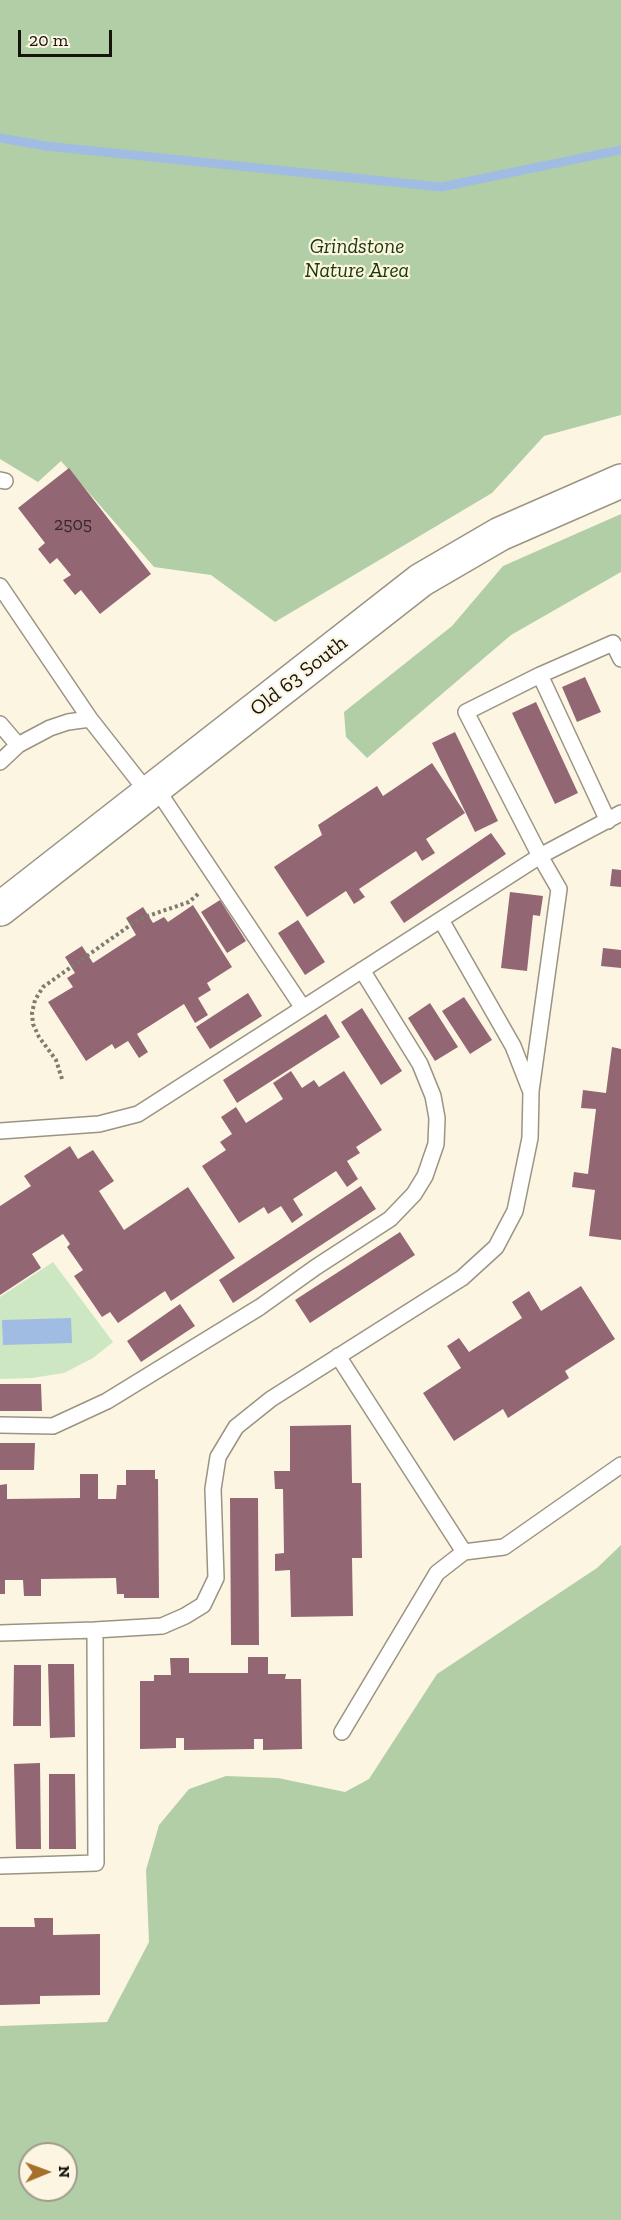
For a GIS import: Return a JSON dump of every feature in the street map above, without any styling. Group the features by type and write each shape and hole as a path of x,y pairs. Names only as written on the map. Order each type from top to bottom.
{"main road":[{"name":"Old 63 South","path":"0,909 421,580 500,534 621,481"}],"lane":[{"path":"0,586 90,719 153,791 217,878 303,1008"},
{"path":"0,1633 162,1626 203,1605 216,1578 213,1489 218,1457 236,1427 271,1399 462,1278 496,1247 515,1211 530,1138 531,1092 559,889 466,712 540,675 614,643 621,659"},
{"path":"0,1131 99,1124 138,1114 540,856 614,817 540,675"},
{"path":"0,762 18,745 50,728 68,722 90,719"},
{"path":"0,724 18,745"},
{"path":"441,920 513,1046 531,1092"},
{"path":"0,1425 52,1426 107,1401 260,1306 390,1219 414,1194 425,1176 436,1144 437,1118 433,1096 420,1064 362,970"},
{"path":"338,1356 464,1552"},
{"path":"342,1732 437,1573 464,1552 504,1547 621,1465"},
{"path":"0,1866 96,1863 95,1630"}],"path":[{"path":"62,1079 56,1060 46,1050 33,1024 32,1013 35,1000 43,987 139,919 189,902 217,878"}],"green space":[{"name":"Grindstone Nature Area","path":"0,0 621,0 621,415 544,436 492,493 275,622 211,575 154,567 61,461 38,482 0,459"},
{"path":"621,514 621,572 511,635 367,758 346,737 344,712 452,626 503,566"},
{"path":"53,1262 113,1342 93,1358 64,1373 32,1378 0,1379 0,1297"},
{"path":"621,1545 621,2220 0,2220 0,2026 107,2022 149,1942 146,1870 159,1825 189,1789 226,1776 278,1778 345,1792 369,1779 437,1674 597,1568"}],"water":[{"path":"71,1318 72,1343 3,1345 2,1320"}],"building":[{"path":"69,468 151,574 100,614 81,590 75,595 63,580 71,575 57,558 50,564 38,549 45,543 18,508"},
{"path":"585,677 601,712 577,722 562,687"},
{"path":"536,702 578,793 555,804 512,713"},
{"path":"455,732 498,821 475,832 432,743"},
{"path":"432,763 465,813 426,839 435,853 422,861 416,851 359,889 365,897 354,904 346,891 307,917 274,867 322,835 318,825 377,786 383,796"},
{"path":"491,833 506,854 404,923 390,902"},
{"path":"612,869 621,870 621,887 610,886"},
{"path":"510,892 543,896 540,916 533,915 527,971 501,968"},
{"path":"220,900 246,941 227,953 201,912"},
{"path":"193,905 232,967 207,983 211,990 198,998 208,1015 195,1023 184,1004 137,1034 148,1052 139,1058 128,1041 115,1049 112,1044 86,1061 48,1002 73,987 67,978 75,973 65,957 82,946 93,963 136,935 126,918 143,907 153,923 164,917 168,922"},
{"path":"298,920 325,962 305,975 278,933"},
{"path":"603,948 621,950 621,968 601,966"},
{"path":"248,993 262,1016 210,1049 196,1027"},
{"path":"464,997 492,1040 470,1054 442,1011"},
{"path":"430,1003 458,1047 435,1061 408,1018"},
{"path":"362,1008 402,1071 381,1085 341,1022"},
{"path":"326,1014 340,1037 237,1103 223,1080"},
{"path":"612,1047 621,1049 621,1240 589,1236 595,1190 572,1187 574,1172 588,1174 596,1109 581,1108 583,1090 606,1093"},
{"path":"291,1071 302,1088 314,1080 319,1087 344,1071 382,1130 356,1147 360,1153 347,1161 358,1179 347,1187 336,1171 293,1199 303,1215 292,1223 281,1206 268,1214 264,1207 239,1223 202,1166 226,1150 220,1142 232,1134 221,1117 236,1107 246,1123 283,1099 273,1083"},
{"path":"70,1146 78,1159 93,1150 114,1181 99,1191 124,1230 188,1187 235,1258 171,1301 165,1291 118,1323 110,1312 102,1317 74,1276 83,1270 67,1247 70,1244 63,1234 32,1254 41,1268 0,1295 0,1206 31,1186 24,1176"},
{"path":"361,1186 376,1209 233,1303 219,1280"},
{"path":"400,1232 415,1255 310,1323 295,1300"},
{"path":"581,1286 615,1339 565,1371 569,1378 508,1418 503,1409 454,1441 423,1393 461,1368 447,1346 459,1338 469,1352 522,1318 512,1302 529,1291 541,1311"},
{"path":"180,1304 195,1326 141,1362 127,1341"},
{"path":"0,1384 41,1384 42,1411 0,1411"},
{"path":"351,1425 352,1483 361,1483 362,1558 352,1558 353,1616 291,1617 290,1570 275,1571 275,1554 284,1553 283,1489 275,1489 274,1471 290,1471 290,1426"},
{"path":"0,1443 35,1443 34,1470 0,1470"},
{"path":"126,1470 155,1470 155,1479 158,1479 159,1598 124,1598 124,1594 117,1594 116,1578 41,1579 41,1596 24,1596 23,1580 5,1580 5,1594 0,1594 0,1485 7,1484 7,1499 80,1498 80,1474 98,1474 98,1499 116,1499 117,1485 126,1485"},
{"path":"230,1498 258,1498 259,1645 231,1645"},
{"path":"248,1657 268,1657 268,1674 286,1674 285,1679 301,1679 302,1749 263,1750 263,1739 254,1739 254,1749 184,1750 184,1738 176,1738 176,1748 140,1749 140,1681 154,1681 154,1675 171,1675 170,1658 189,1658 189,1673 248,1673"},
{"path":"48,1664 74,1664 75,1737 50,1738"},
{"path":"14,1665 41,1665 41,1726 13,1726"},
{"path":"40,1763 41,1849 16,1849 14,1764"},
{"path":"49,1774 75,1774 76,1849 49,1849"},
{"path":"34,1918 53,1918 53,1935 100,1934 100,1995 40,1996 40,2004 0,2005 0,1927 35,1927"}],"waterway":[{"path":"0,138 46,146 441,187 621,150"}]}
